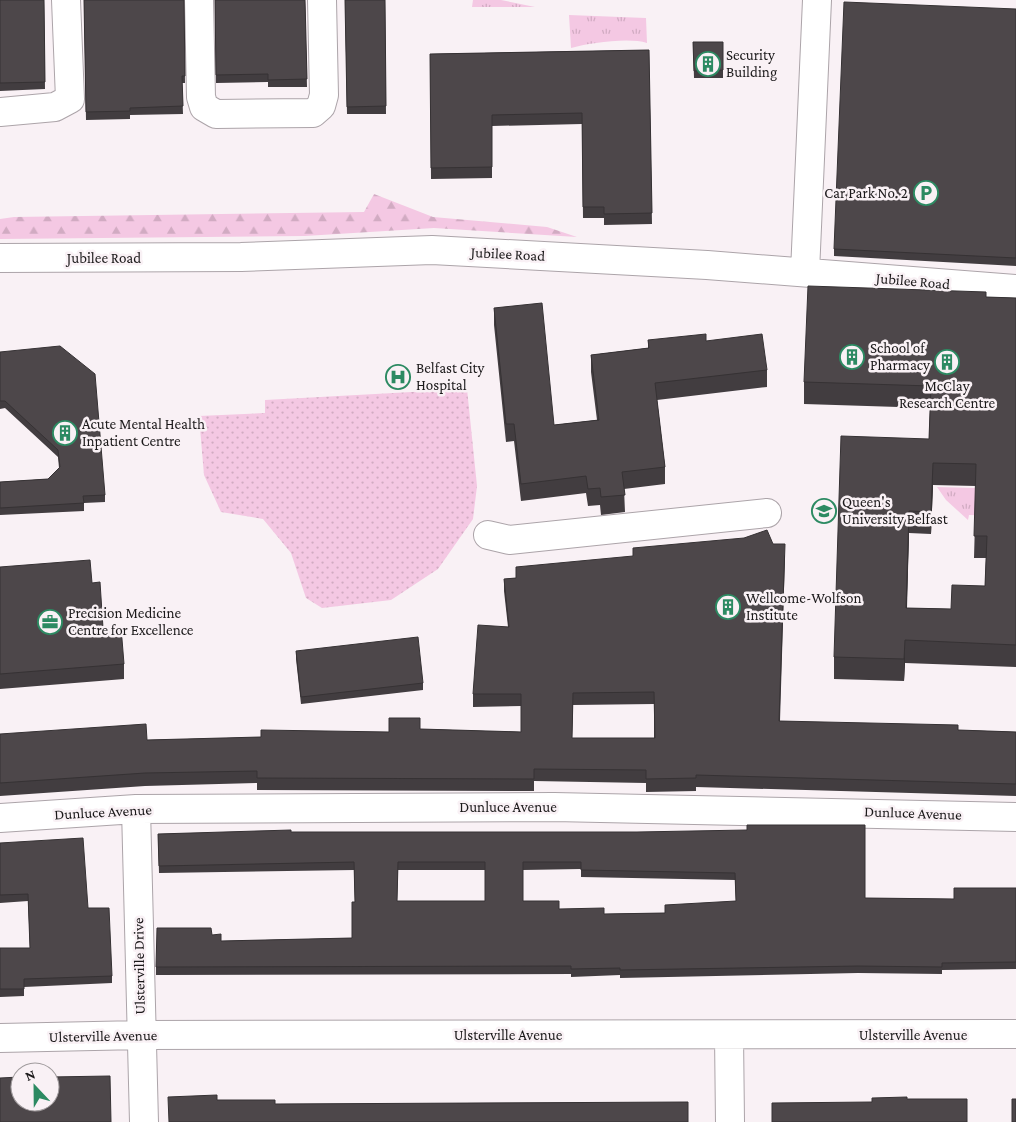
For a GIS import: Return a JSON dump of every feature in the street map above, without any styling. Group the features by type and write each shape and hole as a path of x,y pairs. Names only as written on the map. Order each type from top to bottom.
{"street":[{"path":"0,112 55,108 70,99 66,0"},
{"path":"199,0 201,97 204,107 216,114 305,114 312,113 321,106 324,96 322,0"},
{"path":"805,272 810,1"},
{"name":"Jubilee Road","path":"0,258 241,257 432,250 805,272 1016,288"},
{"path":"488,535 509,540 767,513"},
{"name":"Dunluce Avenue","path":"0,818 136,809 554,807 1016,817"},
{"name":"Ulsterville Drive","path":"136,809 144,1122"},
{"name":"Ulsterville Avenue","path":"0,1038 1016,1034"},
{"path":"729,1035 730,1122"}],"green space":[{"path":"473,0 501,0 535,7 472,7"},
{"path":"569,15 646,18 647,43 620,41 588,44 571,48"},
{"path":"374,194 433,217 547,227 577,237 434,228 305,236 0,239 0,219 14,217 364,212"},
{"path":"467,389 477,486 473,519 438,569 391,600 322,608 306,598 291,553 263,519 221,512 204,475 199,416 265,413 265,400"},
{"path":"937,487 1016,489 1016,516 969,515 968,520 946,500"}],"building":[{"path":"0,0 44,0 45,82 0,83"},
{"path":"84,0 184,0 185,76 182,76 183,106 130,108 130,111 86,112"},
{"path":"215,0 305,0 307,79 268,80 268,74 216,75"},
{"path":"345,0 385,0 386,106 347,107"},
{"name":"Car Park No. 2","path":"844,2 1016,9 1016,258 834,249"},
{"name":"Security Building","path":"693,42 723,42 723,70 694,71"},
{"path":"649,50 652,213 604,214 604,207 583,207 582,113 492,115 492,167 431,168 430,54"},
{"path":"808,286 986,292 986,297 1016,298 1016,645 905,640 904,659 834,657 841,436 929,439 931,386 804,382","holes":["933,463 976,464 974,536 987,536 985,586 952,585 951,609 906,608 909,511 931,512"]},
{"path":"542,303 554,425 599,420 591,355 649,348 648,340 706,334 706,341 762,334 767,370 655,383 665,467 622,472 625,495 601,497 600,488 588,489 586,476 521,484 514,424 506,424 494,308"},
{"name":"Acute Mental Health Inpatient Centre","path":"60,346 95,374 105,495 83,496 84,503 0,508 0,482 48,479 60,467 58,450 5,401 0,401 0,352"},
{"path":"767,530 773,544 785,544 779,721 958,725 958,730 1016,732 1016,784 696,775 696,778 646,779 646,770 534,769 534,779 257,778 257,771 145,773 0,783 0,734 146,724 147,740 261,737 261,730 389,732 389,718 420,718 420,729 521,732 521,694 473,694 478,625 509,627 504,579 516,578 516,567 633,556 633,548 744,538","holes":["654,692 655,738 572,738 573,693"]},
{"path":"90,560 92,583 100,582 103,628 121,627 124,664 0,674 0,567"},
{"path":"418,637 423,683 301,697 296,651"},
{"path":"747,825 865,825 865,898 954,899 954,888 1016,888 1016,962 942,963 942,967 858,966 620,970 620,968 571,969 571,966 156,967 157,928 211,928 212,935 221,934 221,941 352,938 352,902 355,902 354,862 159,866 158,834 291,830 291,832 637,832 747,830","holes":["398,862 485,862 485,901 397,901","523,862 581,862 581,870 735,873 736,901 665,905 665,913 604,914 604,908 559,909 559,901 523,901"]},
{"path":"83,838 88,908 109,908 112,976 24,979 24,989 0,989 0,948 30,948 28,894 0,895 0,843"},
{"path":"110,1076 111,1122 0,1122 0,1078 10,1078 10,1112 60,1112 60,1077"},
{"path":"217,1095 217,1100 275,1100 275,1104 688,1102 688,1122 169,1122 168,1097"},
{"path":"907,1097 907,1099 967,1099 967,1122 772,1122 772,1103 872,1102 872,1098"},
{"path":"1012,1099 1016,1099 1016,1122 1012,1122"}],"place":[{"name":"Security Building","path":"708,64"},
{"name":"Car Park No. 2","path":"926,193"},
{"name":"School of Pharmacy","path":"852,357"},
{"name":"McClay Research Centre","path":"947,362"},
{"name":"Belfast City Hospital","path":"398,377"},
{"name":"Acute Mental Health Inpatient Centre","path":"65,433"},
{"name":"Queen's University Belfast","path":"824,511"},
{"name":"Wellcome-Wolfson Institute","path":"728,607"},
{"name":"Precision Medicine Centre for Excellence","path":"50,622"}]}
